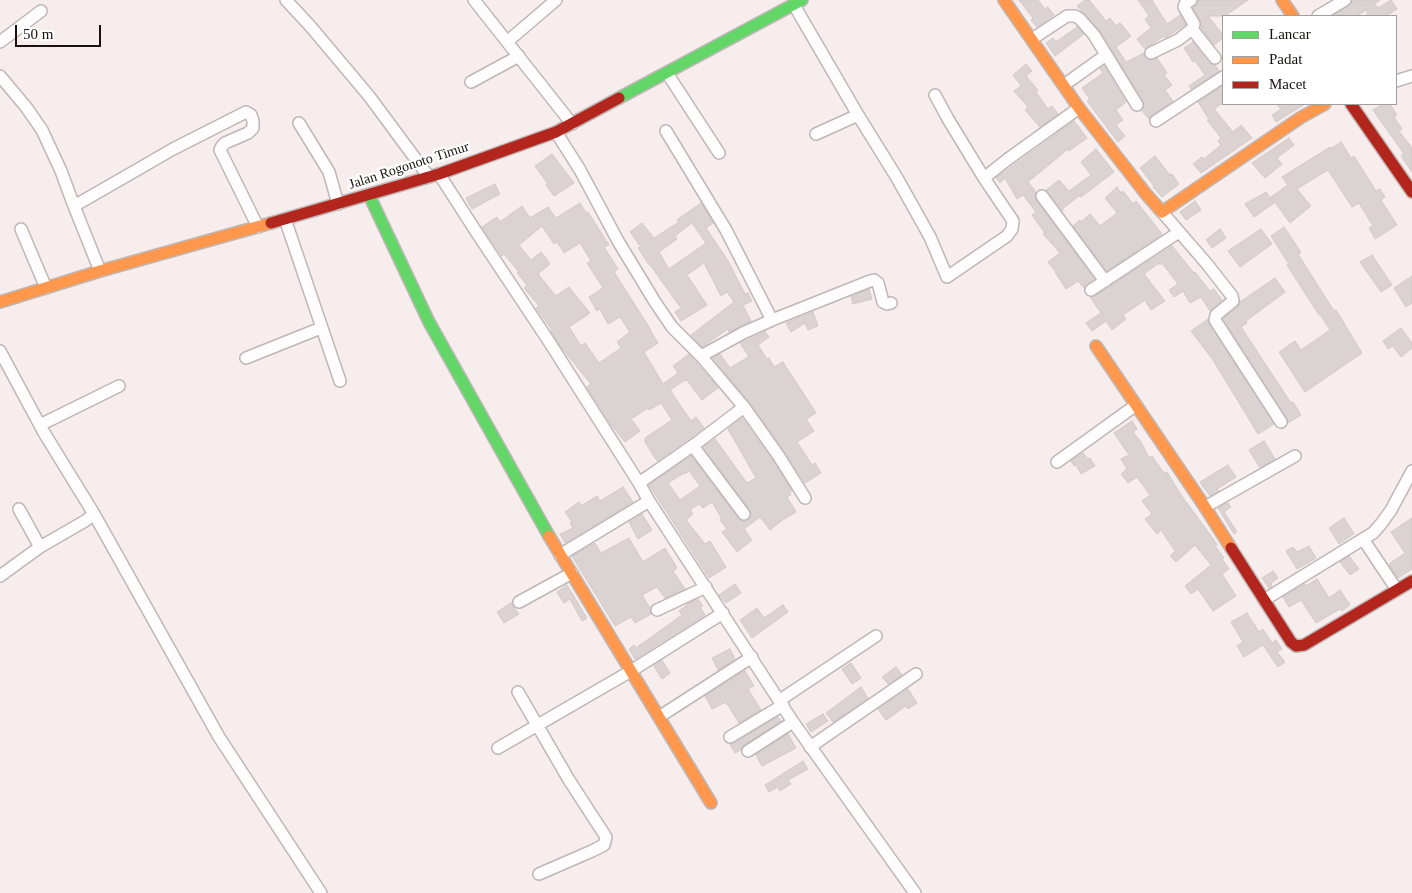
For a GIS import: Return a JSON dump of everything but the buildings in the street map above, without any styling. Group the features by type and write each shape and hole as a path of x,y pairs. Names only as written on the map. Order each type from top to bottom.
{"street":[{"path":"286,0 311,27 434,176 548,340 793,722 915,893"},
{"path":"474,0 572,124"},
{"path":"508,41 556,0"},
{"path":"775,0 783,10"},
{"path":"1004,0 1079,108 1146,194 1232,296 1233,301 1216,315 1215,320 1281,422"},
{"path":"1282,0 1292,15"},
{"path":"1320,15 1345,0"},
{"path":"1151,53 1178,40 1192,28 1194,24 1183,2"},
{"path":"798,3 858,115 897,178 925,229 947,277 1006,236 1012,229 1013,221 984,178 935,95"},
{"name":"Jalan Rogonoto Timur","path":"0,302 100,271 285,220 434,176 556,132 798,3"},
{"path":"0,42 41,11"},
{"path":"1032,39 1068,16 1075,16 1080,19 1094,35 1137,105"},
{"path":"1192,28 1215,58"},
{"path":"1064,85 1106,55"},
{"path":"471,82 519,56"},
{"path":"667,73 718,153"},
{"path":"0,76 10,86 42,130 61,171 100,271"},
{"path":"1397,81 1412,76"},
{"path":"1156,122 1222,78"},
{"path":"0,94 10,86"},
{"path":"1162,212 1300,118 1323,105"},
{"path":"1352,105 1412,192"},
{"path":"984,178 1079,108"},
{"path":"74,206 173,148 246,112 251,115 253,128 248,133 225,143 220,150 258,227"},
{"path":"816,134 858,115"},
{"path":"299,123 329,172 338,204"},
{"path":"666,130 726,230 772,320"},
{"path":"556,132 580,170 618,241 655,302 672,326 701,356 744,407 778,455 805,498"},
{"path":"369,195 429,322 560,555 711,803"},
{"path":"1042,196 1105,281"},
{"path":"285,220 340,381"},
{"path":"22,229 46,288"},
{"path":"1092,290 1179,232"},
{"path":"701,356 743,333 772,320 874,280 878,283 884,302 887,304 891,303"},
{"path":"246,358 321,328"},
{"path":"1096,346 1205,507 1291,642 1296,646 1304,645 1412,581"},
{"path":"0,351 40,425 94,514 219,738 321,893"},
{"path":"40,425 118,386"},
{"path":"1057,462 1136,405"},
{"path":"639,483 693,446 744,407"},
{"path":"693,446 744,514"},
{"path":"1205,507 1294,456"},
{"path":"1264,600 1363,539 1377,528 1391,510 1412,471"},
{"path":"560,555 650,501"},
{"path":"19,508 40,547"},
{"path":"0,576 40,547 94,514"},
{"path":"1363,539 1396,590"},
{"path":"519,602 572,573"},
{"path":"657,610 706,587"},
{"path":"498,748 631,671 722,613"},
{"path":"730,737 876,636"},
{"path":"659,717 752,657"},
{"path":"810,747 916,674"},
{"path":"518,692 569,780 606,837 604,845 538,874"},
{"path":"748,751 793,722"}],"traffic: fast":[{"path":"619,98 802,0"},
{"path":"369,195 429,322 549,536"}],"traffic: slow":[{"path":"1004,0 1079,108 1162,212 1300,118 1323,105"},
{"path":"1282,0 1292,15"},
{"path":"0,302 100,271 271,223"},
{"path":"1096,346 1231,548"},
{"path":"549,536 711,803"}],"traffic: jam":[{"path":"271,223 439,174 556,132 619,98"},
{"path":"1352,105 1412,192"},
{"path":"1231,548 1291,642 1296,646 1304,645 1412,581"}]}
